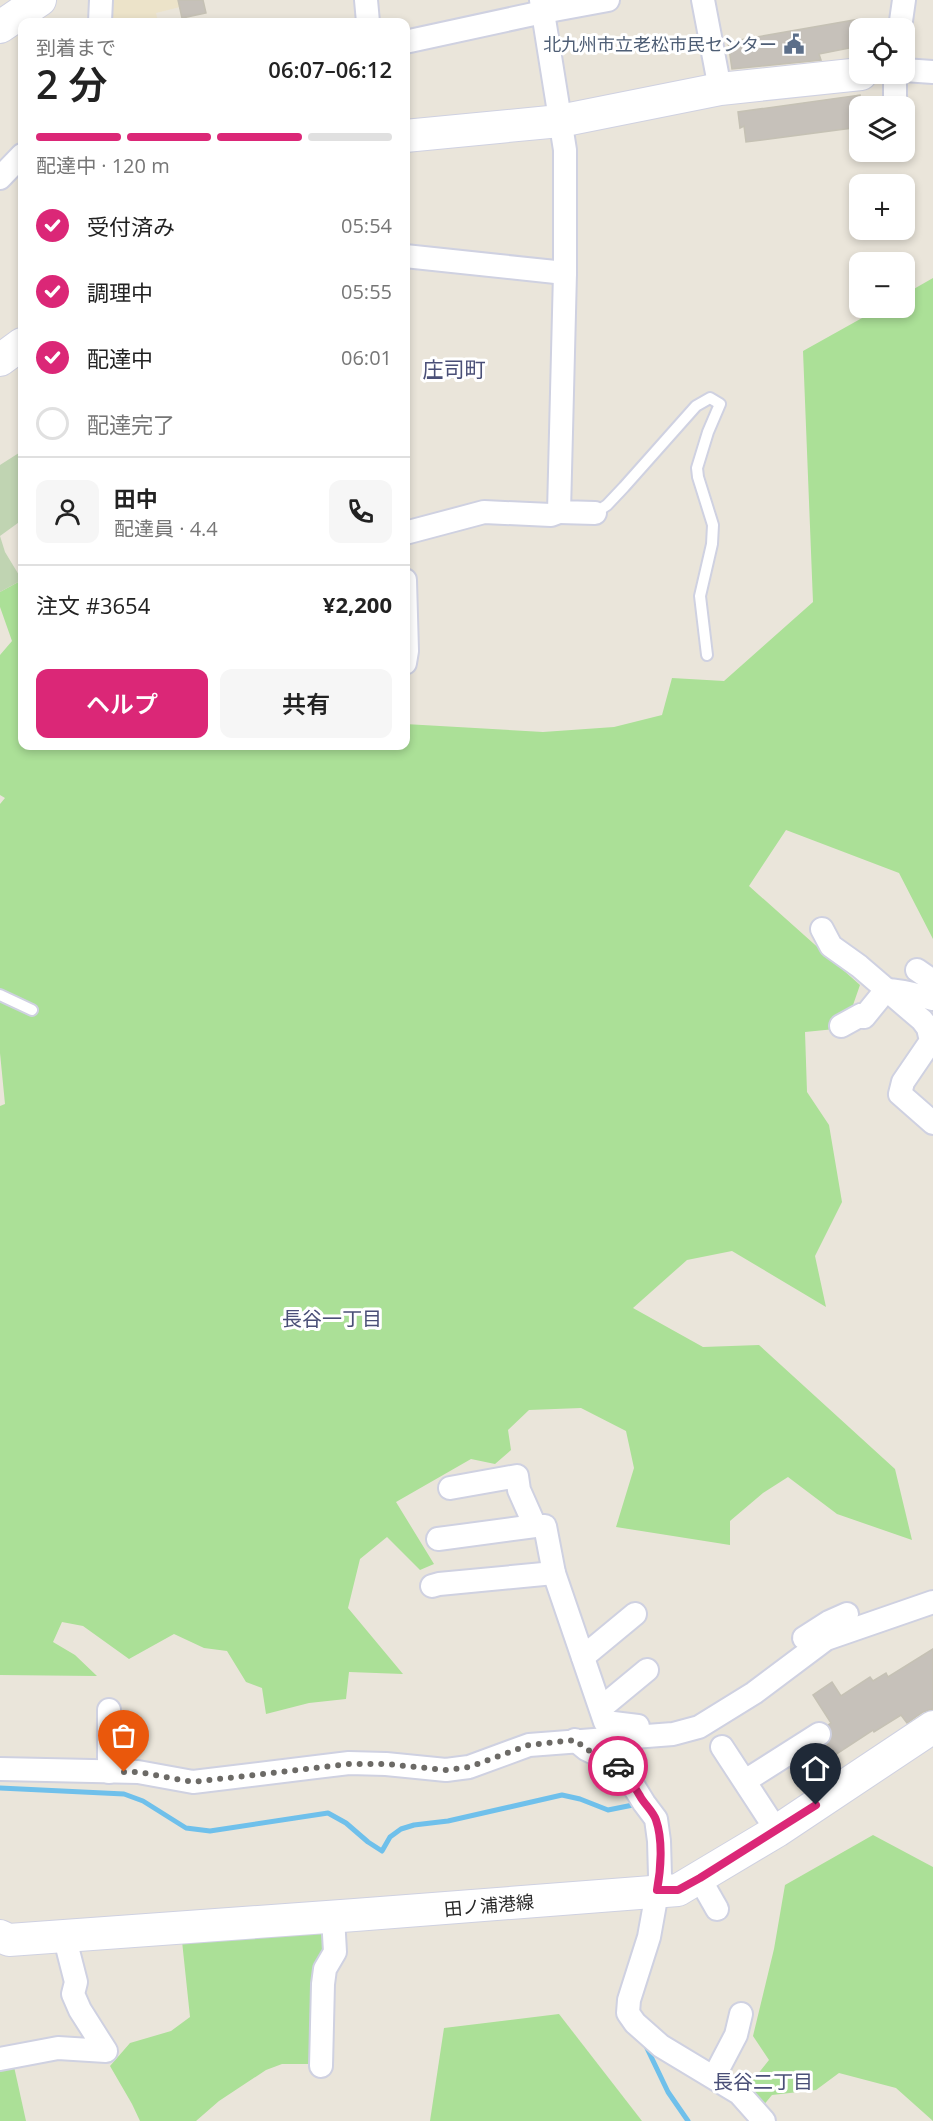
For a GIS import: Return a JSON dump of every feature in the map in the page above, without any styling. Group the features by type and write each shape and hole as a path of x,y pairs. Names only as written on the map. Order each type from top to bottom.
{"main road":[{"path":"0,27 40,0"},
{"path":"410,136 560,121 720,89 849,75"},
{"path":"0,360 18,347"},
{"name":"田ノ浦港線","path":"0,1936 9,1940 678,1890 777,1831 933,1727"}],"street":[{"path":"100,18 101,0"},
{"path":"366,0 368,18"},
{"path":"410,41 542,6 608,0"},
{"path":"703,0 720,89"},
{"path":"901,18 904,0"},
{"path":"542,6 565,150 565,273 559,512"},
{"path":"915,71 933,72"},
{"path":"0,178 18,159"},
{"path":"410,257 565,273"},
{"path":"410,532 484,512 551,515 559,512 595,513"},
{"path":"822,929 831,946 859,966 922,1020 928,1028 931,1041 903,1082 900,1094 933,1123"},
{"path":"886,990 897,990 909,995 933,999"},
{"path":"841,1026 861,1015 864,1017 886,990"},
{"path":"450,1488 517,1476 519,1490 535,1526"},
{"path":"438,1539 545,1526 554,1573 605,1722 640,1727 651,1737"},
{"path":"432,1586 554,1573"},
{"path":"0,1769 138,1772 193,1782 349,1764 386,1764 446,1770 477,1764 529,1745 673,1734 699,1726 754,1693 826,1639 933,1602"},
{"path":"583,1657 635,1614"},
{"path":"754,1693 752,1687 810,1633 847,1614"},
{"path":"602,1708 647,1670"},
{"path":"109,1710 109,1772"},
{"path":"745,1781 819,1734"},
{"path":"575,1740 586,1749 613,1762 625,1772 656,1819 660,1876 649,1937 629,2000 628,2013 635,2023 661,2046 739,2093 764,2121"},
{"path":"722,1747 777,1831"},
{"path":"705,1888 717,1909"},
{"path":"321,2066 323,1984 325,1970 335,1952 333,1917"},
{"path":"0,2059 58,2048 106,2051 80,2010 73,1994 76,1982 64,1935"},
{"path":"714,2077 736,2035 741,2014"}],"lane":[{"path":"595,513 607,505 624,487 696,406 710,398 720,404 708,432 697,468 713,525 712,544 700,596 707,655"},
{"path":"0,995 32,1010"}],"shaded area":[{"path":"113,0 183,0 184,6 156,13 157,18 111,18"}],"green space":[{"path":"933,278 933,939 899,873 786,830 749,886 860,985 845,1028 805,1032 807,1092 829,1125 842,1202 815,1256 826,1307 732,1251 687,1260 633,1308 703,1347 759,1345 895,1469 912,1540 837,1514 788,1477 763,1493 730,1521 730,1545 616,1527 634,1468 626,1431 581,1408 529,1410 508,1430 511,1450 495,1464 471,1459 396,1502 434,1564 420,1570 387,1537 360,1559 348,1608 403,1674 349,1672 346,1699 309,1703 266,1714 262,1688 246,1682 227,1651 204,1648 174,1634 129,1659 83,1626 62,1622 53,1642 75,1655 97,1676 0,1675 0,1106 5,1104 0,1053 0,804 5,798 0,795 0,655 12,641 0,607 0,592 18,582 18,750 410,750 410,724 543,732 614,727 662,715 672,678 724,681 813,602 803,351 862,318 915,318 915,288"},
{"path":"18,454 18,523 0,536 0,465"},
{"path":"0,536 5,552 18,573 18,582 0,592"},
{"path":"873,1835 933,1867 933,2121 896,2088 839,2073 816,2090 772,2095 762,2107 745,2090 769,2060 753,2036 774,1949 785,1885"},
{"path":"329,1930 317,2064 282,2064 266,2070 219,2101 196,2121 140,2121 110,2066 130,2043 171,2031 190,2017 182,1941"},
{"path":"559,2014 642,2121 430,2121 444,2028"},
{"path":"13,2062 26,2121 0,2121 0,2066"}],"building":[{"path":"178,0 203,0 206,13 182,18"},
{"name":"北九州市立老松市民センター","path":"849,21 849,48 819,54 821,60 732,69 728,42"},
{"path":"849,97 849,128 746,142 744,126 740,128 738,112"},
{"path":"933,1649 933,1709 923,1712 907,1723 901,1715 874,1732 873,1730 806,1774 799,1763 827,1745 832,1734 828,1725 831,1723 813,1695 832,1682 841,1696 870,1677 873,1681 886,1673 888,1677"}],"waterway":[{"path":"0,1788 124,1794 143,1801 186,1828 210,1831 328,1813 346,1823 382,1851 390,1837 401,1829 448,1821 562,1795 608,1810 638,1804"},
{"path":"645,2044 668,2092 688,2121"}],"way so far":[{"path":"124,1772 138,1772 193,1782 349,1764 386,1764 446,1770 469,1767 529,1745 575,1740 586,1749 618,1766"}],"place":[{"name":"北九州市立老松市民センター","path":"794,44"}],"district":[{"name":"庄司町","path":"454,369"},
{"name":"長谷一丁目","path":"332,1318"},
{"name":"長谷二丁目","path":"763,2081"}],"route":[{"path":"618,1766 625,1772 656,1819 660,1876 657,1890 678,1890 816,1805"}]}
